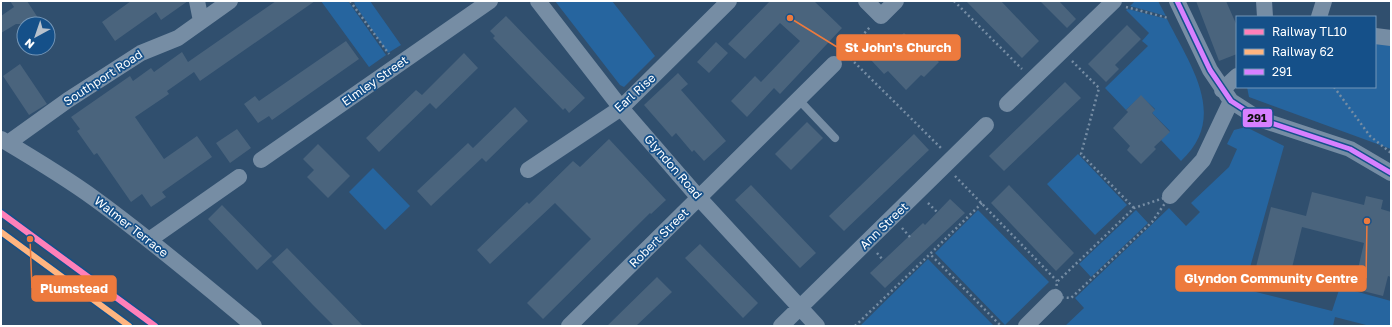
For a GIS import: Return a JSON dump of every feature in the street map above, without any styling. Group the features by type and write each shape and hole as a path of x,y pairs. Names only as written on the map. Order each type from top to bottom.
{"street":[{"path":"197,1 201,21"},
{"name":"Southport Road","path":"5,141 140,53 178,38 230,1"},
{"name":"Elmley Street","path":"261,160 490,1"},
{"name":"Glyndon Road","path":"538,1 621,108 816,326"},
{"name":"Earl Rise","path":"528,170 621,108 729,1"},
{"path":"866,1 880,16 896,1"},
{"path":"1177,1 1210,70 1227,96 1259,119 1350,149 1391,173"},
{"path":"1264,1 1265,16"},
{"path":"1320,16 1324,1"},
{"path":"1007,104 1113,2"},
{"path":"1376,36 1391,38"},
{"name":"Robert Street","path":"569,326 834,64"},
{"path":"1170,196 1203,160 1227,96 1236,78"},
{"name":"Ann Street","path":"781,326 986,125"},
{"name":"Walmer Terrace","path":"5,141 58,173 149,240 254,326"},
{"path":"149,240 239,177"},
{"path":"1026,326 1056,290"}],"lane":[{"path":"799,100 835,138"}],"path":[{"path":"350,1 397,66"},
{"path":"954,1 1033,80"},
{"path":"1113,2 1188,24"},
{"path":"834,64 880,16"},
{"path":"1063,51 1099,88 1081,154 1134,208"},
{"path":"846,53 949,162 1056,290 1071,298 1152,222 1170,196"},
{"path":"1335,88 1370,136 1391,153"},
{"path":"1056,290 1134,208 1170,196"},
{"path":"855,326 982,203"},
{"path":"930,254 1001,326"}],"shaded area":[{"path":"321,1 348,1 386,55 369,67"},
{"path":"354,1 370,1 401,45 388,53 355,5"},
{"path":"555,1 612,1 655,56 624,87 620,85"},
{"path":"1135,1 1158,1 1166,16 1130,6"},
{"path":"1128,9 1167,19 1186,54 1201,91 1204,109 1202,127 1195,144 1181,161 1161,140 1170,131 1152,113 1155,109 1141,96 1126,110 1105,88 1148,46 1142,41 1149,33 1126,10"},
{"path":"1376,42 1391,45 1391,149 1249,97 1247,88 1376,88"},
{"path":"1246,127 1284,146 1244,289 1332,311 1340,287 1391,301 1391,326 1370,326 1335,317 1333,326 1065,326 1084,308 1075,298 1169,208 1186,226 1200,212 1191,203 1229,167 1237,149 1227,144 1234,130"},
{"path":"1078,154 1127,205 1095,235 1047,184"},
{"path":"373,168 410,206 385,230 349,192"},
{"path":"978,210 1049,282 1005,325 935,253"},
{"path":"1136,210 1148,223 1091,277 1079,264"},
{"path":"928,259 994,326 860,326"}],"building":[{"path":"10,1 27,1 37,16 16,16 16,24 1,33 1,16 14,7"},
{"path":"131,1 188,1 161,20 156,12 115,41 102,22"},
{"path":"276,1 315,1 200,81 194,72 167,91 169,94 135,117 164,159 197,136 212,157 162,192 166,197 151,207 142,194 131,202 97,153 94,155 77,131 80,129 71,117 130,76 133,81 151,68 154,72 182,52 188,62"},
{"path":"770,1 814,1 842,28 780,94 774,88 747,117 731,101 755,76 761,82 800,41 780,23 745,59 728,44"},
{"path":"966,1 1001,1 1039,41 1022,58"},
{"path":"1040,1 1059,1 1076,19 1067,28"},
{"path":"1196,1 1226,1 1236,24 1236,54 1219,61"},
{"path":"506,16 585,98 569,113 565,108 563,110 493,38 495,36 490,31"},
{"path":"1127,25 1141,39 1115,65 1119,69 1106,82 1088,64"},
{"path":"904,33 922,51 925,48 939,62 924,77 921,75 906,90 888,71 884,74 871,60 886,45 888,48"},
{"path":"346,41 359,59 272,120 269,116 258,123 244,104 255,96 259,101"},
{"path":"716,42 728,53 709,73 697,62"},
{"path":"464,53 478,68 436,109 430,103 379,152 366,138 416,90 422,95"},
{"path":"20,64 47,104 29,115 3,76"},
{"path":"678,73 688,84 681,90 726,141 704,161 694,150 692,152 676,133 672,137 644,105"},
{"path":"1065,82 1081,98 1004,171 989,156"},
{"path":"1141,95 1155,110 1152,113 1170,132 1154,147 1156,149 1141,164 1127,150 1130,146 1113,128 1128,112 1126,110"},
{"path":"515,107 528,121 486,162 482,158 431,206 417,191 468,143 473,148"},
{"path":"807,122 823,138 791,170 775,154"},
{"path":"237,129 251,148 230,163 216,143"},
{"path":"914,134 929,150 844,231 829,216"},
{"path":"609,139 666,200 651,214 650,213 543,319 527,303 591,239 555,203 490,264 477,250 527,202 529,204 573,161 580,167"},
{"path":"318,144 350,176 328,198 307,177 314,170 303,159"},
{"path":"751,185 816,253 800,268 735,200"},
{"path":"1009,185 1074,253 1056,271 991,203"},
{"path":"1312,192 1364,205 1366,196 1383,200 1381,209 1391,212 1391,277 1388,276 1383,296 1359,290 1364,270 1358,269 1364,243 1302,227 1288,284 1254,275 1271,207 1306,216"},
{"path":"950,199 965,213 885,288 870,273 923,223 925,225"},
{"path":"222,205 272,256 257,270 208,219"},
{"path":"700,244 758,303 743,318 685,258"},
{"path":"287,248 363,326 334,326 313,305 272,262"},
{"path":"657,277 672,292 636,326 607,326"}],"rail line":[{"name":"TL10","path":"1,213 155,326"},
{"name":"62","path":"1,232 129,326"}],"transit line":[{"name":"291","path":"1177,1 1210,70 1231,101 1259,119 1350,149 1391,173"}],"place":[{"name":"St John's Church","path":"790,18"},
{"name":"Glyndon Community Centre","path":"1367,221"},
{"name":"Plumstead","path":"30,239"}]}
